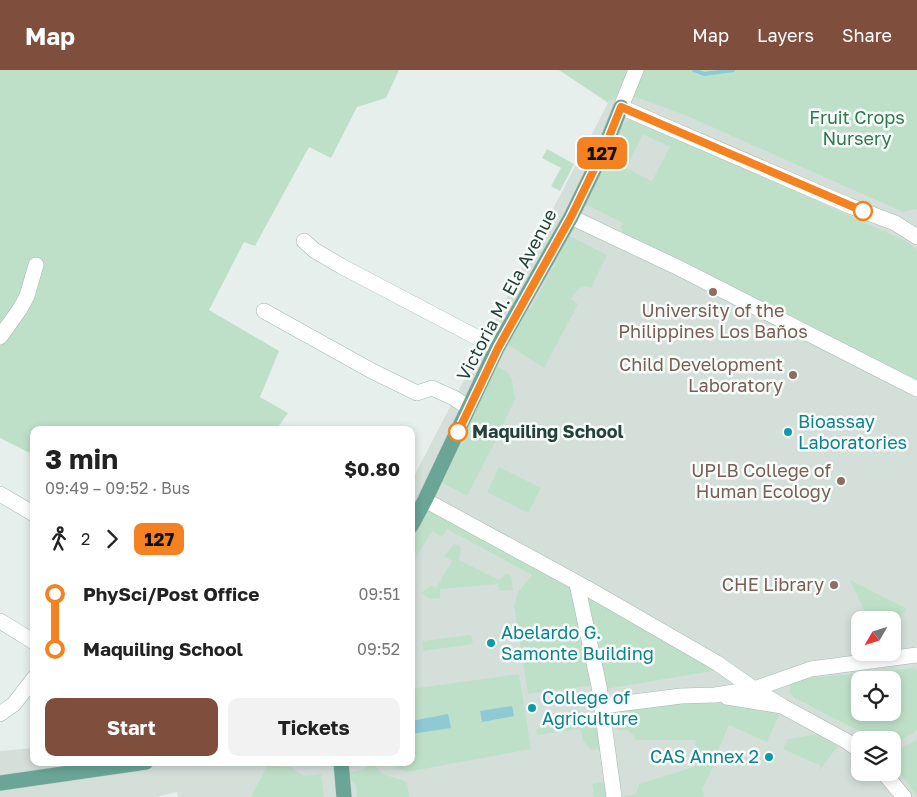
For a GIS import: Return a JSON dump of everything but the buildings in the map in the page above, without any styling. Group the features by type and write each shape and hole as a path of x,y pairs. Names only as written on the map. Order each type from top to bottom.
{"main road":[{"name":"Victoria M. Ela Avenue","path":"415,519 498,348 571,217 605,147 621,107"},
{"path":"0,783 118,766"},
{"path":"341,766 344,797"}],"street":[{"path":"635,71 621,107 850,206 895,223 917,237"},
{"path":"571,217 679,268 917,389"},
{"path":"304,241 314,250 341,266 498,348"},
{"path":"0,337 27,296 36,265"},
{"path":"264,311 372,371 417,393 432,388 454,398 469,408"},
{"path":"0,494 30,512"},
{"path":"425,500 717,663 782,706 851,744"},
{"path":"577,584 602,706 614,797"},
{"path":"0,621 30,640"},
{"path":"602,706 681,696 715,695 754,689 811,669 917,655"},
{"path":"0,714 14,704 30,683"},
{"path":"715,695 782,706"},
{"path":"891,781 904,797"}],"shaded area":[{"name":"University of the Philippines Los Baños","path":"559,70 917,70 917,797 178,797 177,792 157,797 0,797 0,751 30,748 30,766 415,766 415,474 608,103"}],"green space":[{"path":"0,70 399,70 386,98 357,107 331,158 309,147 255,246 244,242 209,310 279,351 260,397 288,413 279,426 30,426 30,453 0,438"},
{"name":"Fruit Crops Nursery","path":"559,70 917,70 917,209 903,212 685,115 639,98 622,94 608,102"},
{"path":"631,118 908,242 917,250 917,385 624,240 621,227 623,223 579,201 622,125","holes":["643,134 670,147 652,181 626,168"]},
{"path":"547,149 574,164 560,191 551,186 561,168 542,158"},
{"path":"564,233 607,255 591,288 586,286 578,289 571,299 578,304 544,368 507,344 525,309 531,308 560,254 558,244"},
{"path":"497,366 508,373 512,380 515,399 467,496 441,482"},
{"path":"499,467 541,488 528,513 487,492"},
{"path":"426,505 724,669 605,689 594,685 528,694 514,606 518,592 532,575 447,529 442,537 432,531 415,559 415,525"},
{"path":"454,544 459,545 461,549 459,560 499,580 507,573 511,576 513,590 499,591 498,584 440,589 440,598 426,597 422,593 424,590 431,586 436,588 452,561 444,556"},
{"path":"850,580 907,609 901,617 901,611 865,611"},
{"path":"471,635 473,644 423,651 422,641"},
{"path":"914,668 917,671 917,730 901,740 901,731 859,731 795,698 789,693 791,684 797,679 851,674 851,721 901,721 901,671 882,671"},
{"path":"519,674 531,749 407,772 393,766 415,766 415,688"},
{"path":"717,700 761,707 779,715 767,742 729,725 719,748 717,759 702,789 704,797 621,797 636,794 639,784 700,765 695,740 636,740 627,730 617,730 614,712 685,702"},
{"path":"599,720 610,797 594,797 592,784 605,781 601,749 592,750 584,742 580,729 537,735 536,729"},
{"path":"819,734 838,746 819,771 821,766 783,749 788,739"},
{"path":"917,740 917,796 901,775 901,748"},
{"path":"267,766 290,767 305,776 321,774 324,797 251,797"},
{"path":"368,766 376,766 383,774 407,782 409,797 357,797 356,785 350,779 349,772 362,770"}],"water":[{"path":"512,706 514,716 482,722 480,711"},
{"path":"448,714 451,728 415,733 415,720"}],"waterway":[{"path":"694,70 704,74 733,70"}],"bus line":[{"name":"127","path":"458,432 498,348 538,273 571,217 605,147 621,107 863,211"}],"place":[{"name":"University of the Philippines Los Baños","path":"713,292"},
{"name":"Child Development Laboratory","path":"793,375"},
{"name":"Maquiling School","path":"458,432"},
{"name":"Bioassay Laboratories","path":"788,432"},
{"name":"UPLB College of Human Ecology","path":"841,481"},
{"name":"CHE Library","path":"834,585"},
{"name":"Abelardo G. Samonte Building","path":"491,643"},
{"name":"College of Agriculture","path":"532,708"},
{"name":"CAS Annex 2","path":"769,757"}]}
